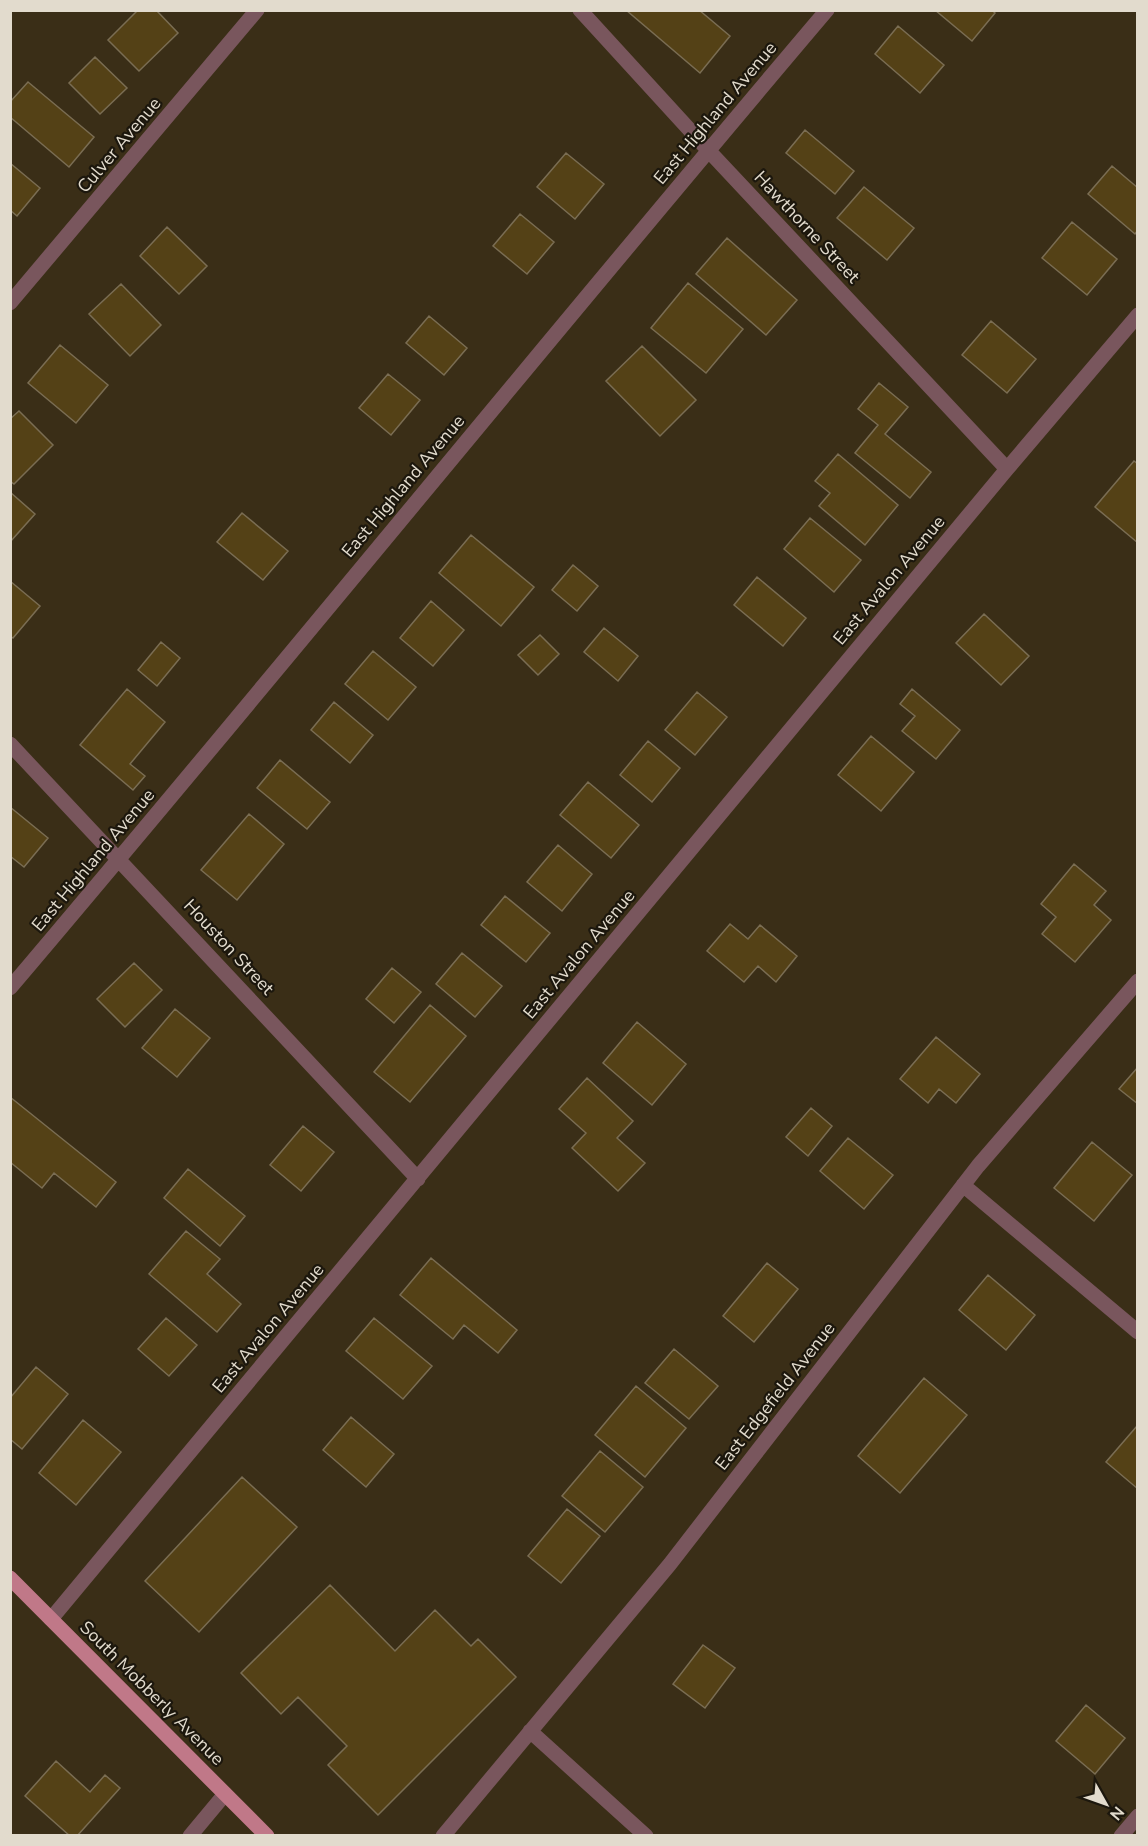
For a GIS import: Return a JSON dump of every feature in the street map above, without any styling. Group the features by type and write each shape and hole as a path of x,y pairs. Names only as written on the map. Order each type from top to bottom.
{"main road":[{"name":"South Mobberly Avenue","path":"10,1578 267,1836"}],"street":[{"name":"Culver Avenue","path":"10,303 257,10"},
{"name":"Hawthorne Street","path":"580,10 1007,469"},
{"name":"East Highland Avenue","path":"10,988 827,10"},
{"name":"East Avalon Avenue","path":"51,1619 1137,315"},
{"name":"Houston Street","path":"10,744 418,1179"},
{"name":"East Edgefield Avenue","path":"443,1836 670,1564 963,1185 1137,981"},
{"path":"963,1185 1137,1332"},
{"path":"530,1731 646,1836"},
{"path":"189,1836 225,1794"},
{"path":"1121,1836 1137,1816"}],"building":[{"path":"138,10 156,10 178,33 139,71 108,40"},
{"path":"626,10 699,10 730,36 700,73"},
{"path":"935,10 992,10 995,13 972,41"},
{"path":"898,26 944,65 920,93 875,54"},
{"path":"95,57 127,88 100,114 69,83"},
{"path":"28,82 94,137 69,167 10,117 10,102"},
{"path":"805,130 854,171 835,194 786,153"},
{"path":"566,153 604,184 575,219 537,187"},
{"path":"10,163 40,188 17,216 10,210"},
{"path":"1112,166 1138,188 1138,230 1135,234 1088,194"},
{"path":"864,187 914,228 887,260 837,218"},
{"path":"520,214 554,242 527,274 493,246"},
{"path":"1072,222 1117,259 1087,295 1042,258"},
{"path":"167,227 207,266 179,294 140,256"},
{"path":"727,238 797,300 766,335 696,274"},
{"path":"688,283 743,329 706,373 651,328"},
{"path":"121,284 161,325 130,356 89,314"},
{"path":"429,316 467,348 444,375 406,343"},
{"path":"991,321 1036,359 1007,393 962,355"},
{"path":"60,345 108,385 76,423 28,383"},
{"path":"642,346 696,400 660,436 606,381"},
{"path":"388,374 420,400 391,435 359,408"},
{"path":"879,383 908,407 885,434 931,472 910,498 855,453 878,425 858,409"},
{"path":"19,411 53,445 14,484 10,481 10,419"},
{"path":"838,454 898,505 865,545 819,506 830,493 815,481"},
{"path":"1134,461 1138,464 1138,543 1095,507"},
{"path":"10,492 35,514 10,542"},
{"path":"242,513 288,551 263,580 217,542"},
{"path":"810,518 861,560 834,592 784,549"},
{"path":"471,535 534,587 501,626 439,573"},
{"path":"573,565 598,586 577,611 552,590"},
{"path":"757,577 806,618 783,646 734,605"},
{"path":"10,581 40,606 13,638 10,636"},
{"path":"431,601 464,630 433,666 400,638"},
{"path":"984,614 1029,656 1001,685 956,643"},
{"path":"604,628 638,656 618,681 584,652"},
{"path":"540,635 559,654 538,675 518,655"},
{"path":"161,642 180,658 157,686 138,670"},
{"path":"373,651 416,687 388,720 345,684"},
{"path":"127,689 165,722 130,764 145,776 133,790 80,745"},
{"path":"912,689 960,730 936,759 902,731 915,716 900,704"},
{"path":"697,692 727,717 695,755 665,730"},
{"path":"334,702 373,735 350,763 311,730"},
{"path":"871,736 914,772 881,811 838,775"},
{"path":"648,741 680,768 652,802 620,775"},
{"path":"280,760 330,802 307,829 257,788"},
{"path":"588,782 639,825 611,858 560,815"},
{"path":"10,807 48,838 24,867 10,856"},
{"path":"249,814 284,844 237,900 201,870"},
{"path":"558,845 592,874 562,911 527,882"},
{"path":"1074,864 1106,891 1094,905 1111,920 1075,962 1042,934 1056,917 1041,904"},
{"path":"505,896 550,933 526,962 481,925"},
{"path":"730,924 748,939 760,925 797,956 776,982 758,966 744,982 707,951"},
{"path":"462,953 502,986 475,1017 436,984"},
{"path":"134,963 162,990 125,1027 97,999"},
{"path":"392,968 421,992 394,1023 366,999"},
{"path":"430,1005 466,1036 410,1102 374,1072"},
{"path":"175,1009 210,1038 177,1077 142,1048"},
{"path":"637,1022 686,1064 652,1105 603,1063"},
{"path":"936,1037 980,1074 956,1103 939,1089 928,1103 900,1079"},
{"path":"1138,1067 1138,1104 1119,1089"},
{"path":"587,1078 633,1121 617,1138 645,1163 618,1191 572,1148 586,1133 559,1109"},
{"path":"10,1097 116,1182 96,1207 54,1173 42,1188 10,1162"},
{"path":"811,1108 832,1126 808,1156 786,1137"},
{"path":"303,1126 334,1152 301,1191 270,1165"},
{"path":"848,1138 893,1175 864,1209 820,1171"},
{"path":"1092,1142 1132,1175 1094,1221 1054,1188"},
{"path":"188,1169 245,1216 220,1246 164,1198"},
{"path":"186,1231 220,1259 207,1274 241,1304 217,1332 149,1274"},
{"path":"431,1258 517,1330 498,1353 464,1325 453,1339 400,1295"},
{"path":"767,1263 798,1289 754,1342 723,1316"},
{"path":"988,1275 1035,1315 1006,1350 959,1310"},
{"path":"166,1318 197,1345 169,1376 138,1349"},
{"path":"374,1318 432,1366 403,1399 346,1351"},
{"path":"674,1349 718,1386 689,1419 645,1383"},
{"path":"36,1367 68,1394 22,1449 10,1439 10,1398"},
{"path":"924,1378 967,1415 900,1493 858,1456"},
{"path":"636,1386 686,1428 645,1477 595,1435"},
{"path":"351,1417 394,1454 366,1487 323,1450"},
{"path":"83,1420 121,1452 76,1505 39,1473"},
{"path":"1138,1426 1138,1489 1106,1462"},
{"path":"600,1451 643,1487 605,1532 562,1496"},
{"path":"242,1477 297,1527 199,1632 145,1581"},
{"path":"567,1509 600,1536 561,1583 528,1556"},
{"path":"330,1585 395,1651 435,1610 471,1646 478,1639 516,1677 378,1815 328,1765 347,1746 298,1697 281,1714 241,1673"},
{"path":"703,1645 735,1668 705,1708 673,1684"},
{"path":"1086,1705 1125,1738 1095,1774 1056,1741"},
{"path":"56,1761 90,1792 105,1775 120,1788 77,1836 70,1836 25,1796"}]}
